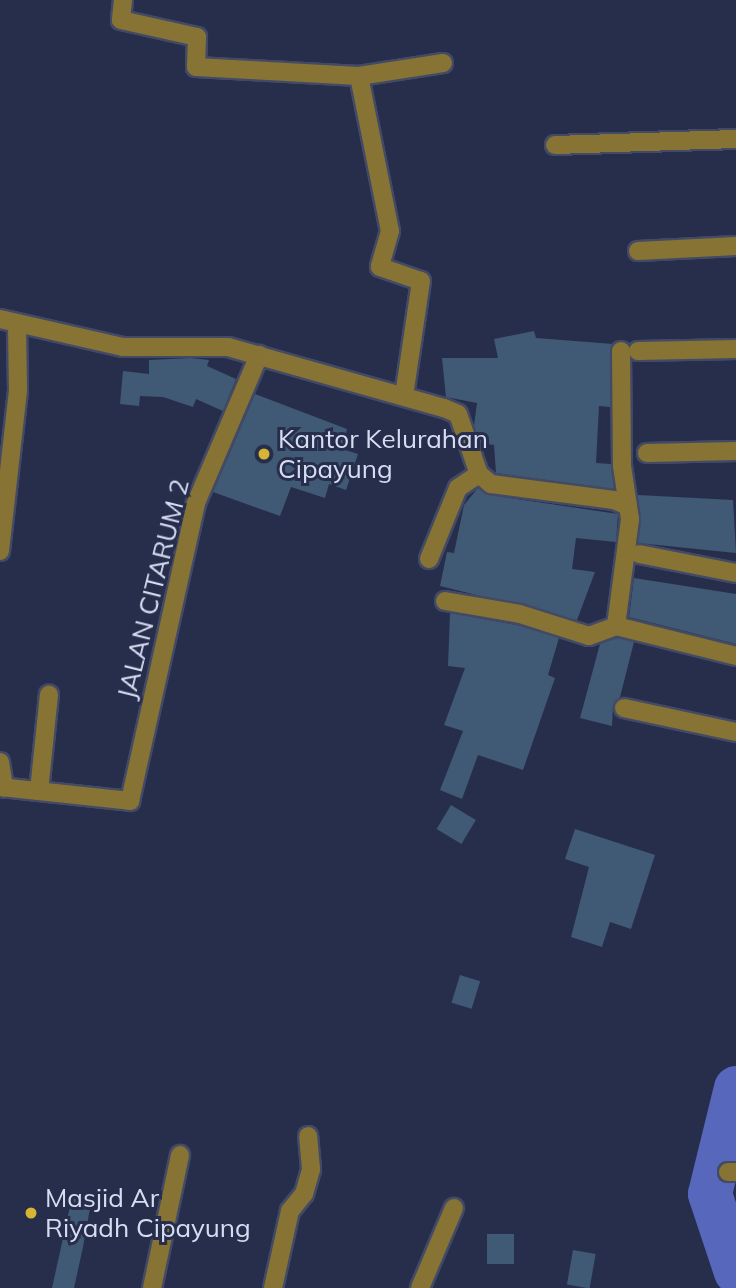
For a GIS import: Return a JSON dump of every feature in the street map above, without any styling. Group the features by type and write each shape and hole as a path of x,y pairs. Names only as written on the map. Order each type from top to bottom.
{"street":[{"path":"123,0 121,20 197,37 196,67 359,76 443,63"},
{"path":"359,76 390,231 380,267 421,281 404,396"},
{"path":"555,145 736,139"},
{"path":"638,251 736,246"},
{"path":"0,551 18,390 9,321 123,347 228,346 404,396 458,414 479,474 503,486 614,499 628,506"},
{"path":"616,626 628,506 622,466 629,351 736,349"},
{"name":"JALAN CITARUM 2","path":"39,791 130,801 196,503 259,355"},
{"path":"647,453 736,452"},
{"path":"429,559 458,488 479,474"},
{"path":"639,554 736,573"},
{"path":"445,601 520,614 589,636 616,626 736,656"},
{"path":"0,762 2,787 39,791 49,695"},
{"path":"624,708 736,732"},
{"path":"273,1288 290,1211 304,1194 311,1170 308,1136"},
{"path":"152,1288 180,1156"},
{"path":"420,1288 454,1208"}],"building":[{"path":"534,331 536,338 613,344 610,407 599,406 596,463 611,464 614,489 496,473 494,445 480,443 474,426 477,403 446,397 442,358 498,358 494,339"},
{"path":"149,360 209,360 207,366 236,379 223,411 196,399 193,407 163,397 140,396 139,406 120,404 123,371 149,374"},
{"name":"Kantor Kelurahan Cipayung","path":"255,394 347,429 342,449 358,454 346,490 329,484 325,498 291,487 280,516 213,492"},
{"path":"478,488 490,495 618,514 616,542 576,538 572,569 595,572 577,620 440,586 447,552 454,553 464,505"},
{"path":"638,495 733,500 736,553 638,543"},
{"path":"634,578 736,594 736,644 629,617"},
{"path":"450,613 517,625 559,638 548,675 555,678 523,770 478,755 462,799 440,790 463,731 444,725 465,668 448,666"},
{"path":"617,638 634,642 620,697 613,705 612,726 580,718 600,644"},
{"path":"451,805 476,820 461,844 437,829"},
{"path":"575,829 655,855 631,929 610,922 602,947 571,937 589,867 565,859"},
{"path":"460,975 480,981 472,1009 452,1003"},
{"path":"73,1193 92,1197 74,1288 52,1288"},
{"path":"487,1234 514,1234 514,1264 487,1264"},
{"path":"573,1250 596,1254 590,1288 567,1284"}],"waterway":[{"path":"736,1088 710,1194 736,1272"}],"place":[{"name":"Kantor Kelurahan Cipayung","path":"264,454"},
{"name":"Masjid Ar Riyadh Cipayung","path":"31,1213"}]}
